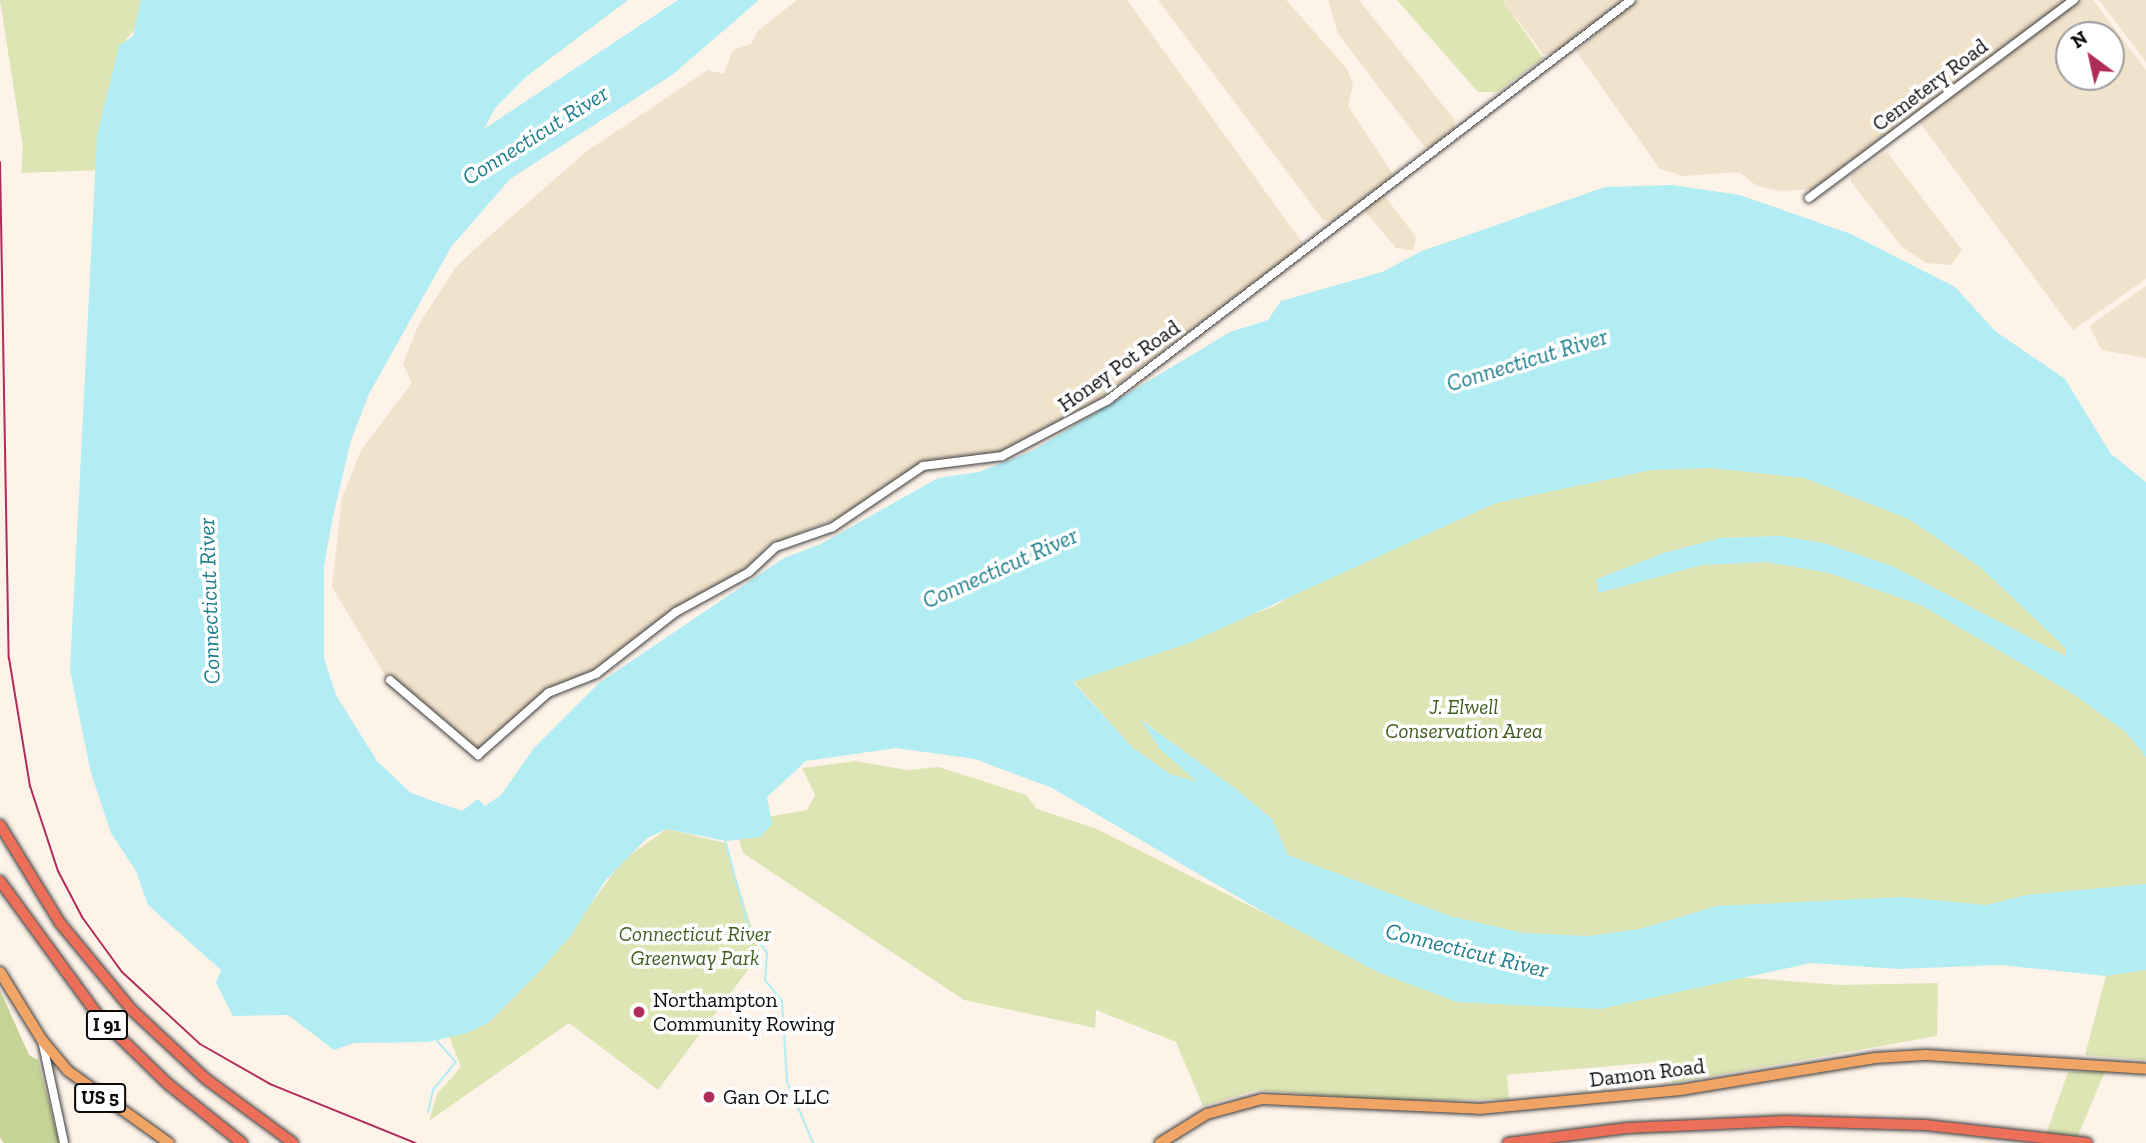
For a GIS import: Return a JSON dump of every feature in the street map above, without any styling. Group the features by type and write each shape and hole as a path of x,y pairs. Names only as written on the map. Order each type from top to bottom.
{"highway":[{"name":"I 91","path":"0,825 48,907 106,981 216,1087 293,1143"},
{"name":"I 91","path":"0,881 100,1017 168,1084 242,1143"},
{"path":"216,1087 304,1143"},
{"path":"1508,1143 1648,1127 1772,1121 1925,1125 2086,1143"}],"main road":[{"name":"US 5","path":"0,972 41,1040 93,1093 169,1143"},
{"name":"Damon Road","path":"1160,1143 1207,1114 1262,1100 1487,1109 1680,1090 1875,1058 1926,1055 2146,1069"}],"street":[{"name":"Honey Pot Road","path":"390,680 478,755 548,693 596,674 676,612 749,572 776,547 833,527 923,466 1002,456 1108,400 1631,0"},
{"name":"Cemetery Road","path":"1809,198 2074,0"},
{"path":"41,1040 64,1143"}],"shaded area":[{"path":"797,0 1127,0 1304,245 1086,409 1002,452 924,463 846,515 770,544 745,570 676,609 596,670 543,692 479,748 386,677 332,587 342,498 361,450 412,383 403,364 418,326 455,268 476,248 587,151 708,70 724,74 733,50 751,44 758,31"},
{"path":"1158,0 1286,0 1347,69 1353,85 1348,106 1394,176 1333,221 1323,220"},
{"path":"1328,0 1359,0 1454,119 1455,128 1429,149 1424,146 1338,34"},
{"path":"1502,0 1624,0 1555,53 1543,54"},
{"path":"1637,0 2069,0 1828,181 1814,189 1781,191 1757,186 1739,172 1683,176 1660,169 1576,51"},
{"path":"2078,0 2093,0 2109,21 2055,21 2055,91 2125,91 2125,42 2146,70 2146,279 2073,330 1918,120"},
{"path":"2099,0 2146,0 2146,62 2125,34 2125,21 2115,21"},
{"path":"1887,152 1962,250 1951,265 1926,263 1902,247 1851,182 1851,175"},
{"path":"1383,194 1416,237 1413,251 1396,248 1363,209"},
{"path":"2146,286 2146,358 2102,350 2089,326"}],"green space":[{"path":"0,0 158,0 125,41 102,170 21,173 23,148"},
{"path":"1397,0 1502,0 1543,58 1497,92 1478,92"},
{"name":"J. Elwell Conservation Area","path":"1711,468 1805,478 1909,519 1980,567 2066,648 2065,657 1892,566 1824,543 1780,536 1721,538 1664,553 1597,579 1598,593 1702,565 1766,562 1829,573 1921,605 2072,693 2126,732 2146,757 2146,884 2027,895 1986,905 1717,906 1640,929 1588,936 1523,933 1450,916 1288,855 1272,819 1236,789 1143,721 1160,749 1199,783 1170,774 1133,748 1073,681 1275,606 1313,582 1496,503 1652,470"},
{"path":"856,761 907,770 939,767 1026,795 1037,809 1097,829 1322,942 1524,1002 1569,1002 1738,977 1840,985 1938,983 1937,1036 1672,1083 1669,1061 1507,1075 1509,1099 1398,1101 1256,1090 1203,1106 1176,1042 1096,1010 1095,1028 964,1000 743,853 734,823 807,810 815,795 802,768"},
{"name":"Connecticut River Greenway Park","path":"667,829 725,843 760,954 658,1090 569,1023 429,1121 437,1094 461,1067 449,1036 494,1017 551,958 623,860"},
{"path":"2146,970 2146,1060 2085,1055 2106,976"},
{"path":"0,990 29,1055 38,1060 59,1143 4,1143 0,1138"},
{"path":"2105,1071 2075,1143 2043,1143 2068,1072"}],"water":[{"name":"Connecticut River","path":"141,0 628,0 527,76 495,108 484,129 678,0 759,0 672,75 510,179 451,247 369,394 351,440 324,566 324,658 336,695 377,761 411,793 462,811 478,799 485,806 501,795 534,748 599,683 784,558 821,544 938,478 979,472 1032,451 1230,332 1268,320 1281,301 1382,272 1422,251 1605,187 1672,185 1740,195 1851,234 1955,287 1995,331 2065,379 2111,454 2146,482 2146,757 2126,732 2072,693 1921,605 1829,573 1766,562 1702,565 1598,593 1597,579 1664,553 1721,538 1780,536 1824,543 1892,566 2065,656 2066,648 1980,567 1909,519 1805,478 1711,468 1652,470 1496,503 1189,643 1073,682 1133,748 1170,774 1197,782 1160,749 1141,720 1236,789 1272,819 1288,855 1450,916 1523,933 1588,936 1640,929 1717,906 1903,897 1986,905 2027,895 2146,884 2146,970 2106,976 2000,965 1898,969 1811,963 1600,1009 1457,1002 1380,973 1267,914 1052,788 975,759 896,748 806,761 767,797 772,824 760,837 726,841 667,829 647,838 605,881 571,935 538,973 488,1023 467,1033 428,1042 354,1043 334,1050 288,1015 233,1016 216,983 221,970 148,905 136,871 111,833 91,773 70,671 97,136 119,46 133,36"}],"waterway":[{"path":"725,840 749,929 767,953 765,980 782,1001 787,1081 813,1143"},
{"path":"428,1112 433,1090 456,1062 436,1040"}],"railway":[{"path":"0,162 9,658 30,786 58,871 82,917 122,972 200,1044 270,1084 415,1143"}],"place":[{"name":"Northampton Community Rowing","path":"639,1012"},
{"name":"Gan Or LLC","path":"709,1097"}]}
